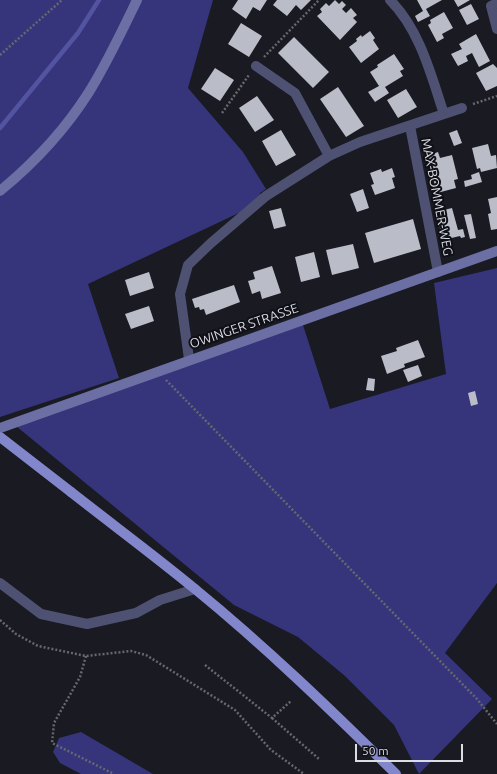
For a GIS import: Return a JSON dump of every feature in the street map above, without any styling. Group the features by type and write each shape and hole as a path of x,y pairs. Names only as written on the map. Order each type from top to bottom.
{"main road":[{"path":"0,437 195,589 327,706 396,774"}],"street":[{"path":"0,192 37,157 72,116 89,92 113,49 137,0"},
{"path":"390,0 402,12 423,54 444,114"},
{"path":"492,3 497,29"},
{"path":"256,66 295,92 329,156"},
{"name":"MAX-BOMMER-WEG","path":"189,359 180,294 188,265 266,196 329,156 360,142 462,108"},
{"name":"MAX-BOMMER-WEG","path":"410,126 438,272"},
{"name":"OWINGER STRASSE","path":"0,428 189,359 497,250"},
{"path":"0,583 41,614 88,624 136,613 160,600 195,589"}],"path":[{"path":"0,55 62,0"},
{"path":"222,113 256,66 319,0"},
{"path":"462,108 497,96"},
{"path":"158,371 477,699 497,724"},
{"path":"0,620 16,634 38,646 86,656 131,651 146,655 235,710 272,750 304,774"},
{"path":"86,656 80,677 54,723 52,742 114,774"},
{"path":"205,665 272,718 319,759"},
{"path":"272,718 291,701"}],"shaded area":[{"path":"0,0 213,0 188,88 243,152 266,189 260,193 262,197 243,211 88,284 119,378 0,417"},
{"path":"497,268 497,583 445,653 492,699 419,774 394,725 345,676 298,637 234,605 16,426 303,325 330,409 446,374 434,283"},
{"path":"81,732 153,774 81,774 60,763 53,752 59,738"}],"building":[{"path":"238,0 267,0 260,11 253,7 246,19 232,9"},
{"path":"277,0 311,0 301,10 296,5 287,16 273,5"},
{"path":"335,0 339,4 342,1 346,5 342,9 346,13 351,8 357,15 353,18 357,22 340,40 317,16 322,12 320,9 326,3 329,6"},
{"path":"417,0 442,0 426,9 430,16 418,22 415,16 423,11"},
{"path":"454,0 470,0 458,7"},
{"path":"471,4 479,19 467,25 459,10"},
{"path":"444,12 453,28 442,34 444,38 437,42 428,25 431,23 430,20"},
{"path":"241,23 262,36 249,57 228,44"},
{"path":"370,31 375,38 373,40 379,49 361,63 349,47 357,41 356,39 361,35 362,37"},
{"path":"476,34 490,61 479,67 472,53 466,56 468,61 458,66 451,54 462,49 459,44"},
{"path":"294,37 329,72 313,88 278,53"},
{"path":"394,54 404,69 400,71 403,76 385,87 389,93 375,102 368,92 379,86 370,72 378,67 377,65"},
{"path":"493,64 497,68 497,86 486,91 476,73"},
{"path":"215,68 234,80 220,101 201,89"},
{"path":"338,87 364,126 346,137 320,99"},
{"path":"406,89 417,107 398,118 387,100"},
{"path":"257,96 274,120 255,132 239,108"},
{"path":"281,130 296,155 276,166 262,141"},
{"path":"457,130 462,143 454,146 449,133"},
{"path":"488,144 491,156 496,155 497,168 481,172 480,168 477,169 472,148"},
{"path":"438,152 440,158 452,155 458,179 454,180 456,188 437,193 427,156"},
{"path":"392,168 395,177 392,178 395,188 375,195 371,185 374,184 370,173 381,169 382,172"},
{"path":"479,172 482,182 465,187 464,181 472,179 471,175"},
{"path":"363,189 369,208 357,212 350,194"},
{"path":"497,197 497,229 491,230 488,214 491,213 488,199"},
{"path":"281,208 286,226 274,229 269,211"},
{"path":"452,208 458,230 463,229 465,237 461,238 460,236 443,240 436,212"},
{"path":"471,214 476,238 470,239 464,215"},
{"path":"413,219 421,249 374,263 365,233"},
{"path":"353,244 359,268 332,275 326,250"},
{"path":"314,252 320,277 301,282 295,257"},
{"path":"272,266 281,293 262,299 260,291 252,294 248,281 255,279 253,272"},
{"path":"149,272 154,288 130,296 125,280"},
{"path":"234,285 240,302 206,315 204,309 200,310 199,307 195,308 192,299"},
{"path":"149,306 154,321 131,329 125,314"},
{"path":"418,340 425,357 404,364 405,367 387,374 381,356 397,351 396,348"},
{"path":"418,365 422,376 408,382 403,370"},
{"path":"368,378 375,379 374,391 366,390"},
{"path":"475,391 478,404 471,406 468,393"}],"waterway":[{"path":"0,128 78,33 99,0"}]}
